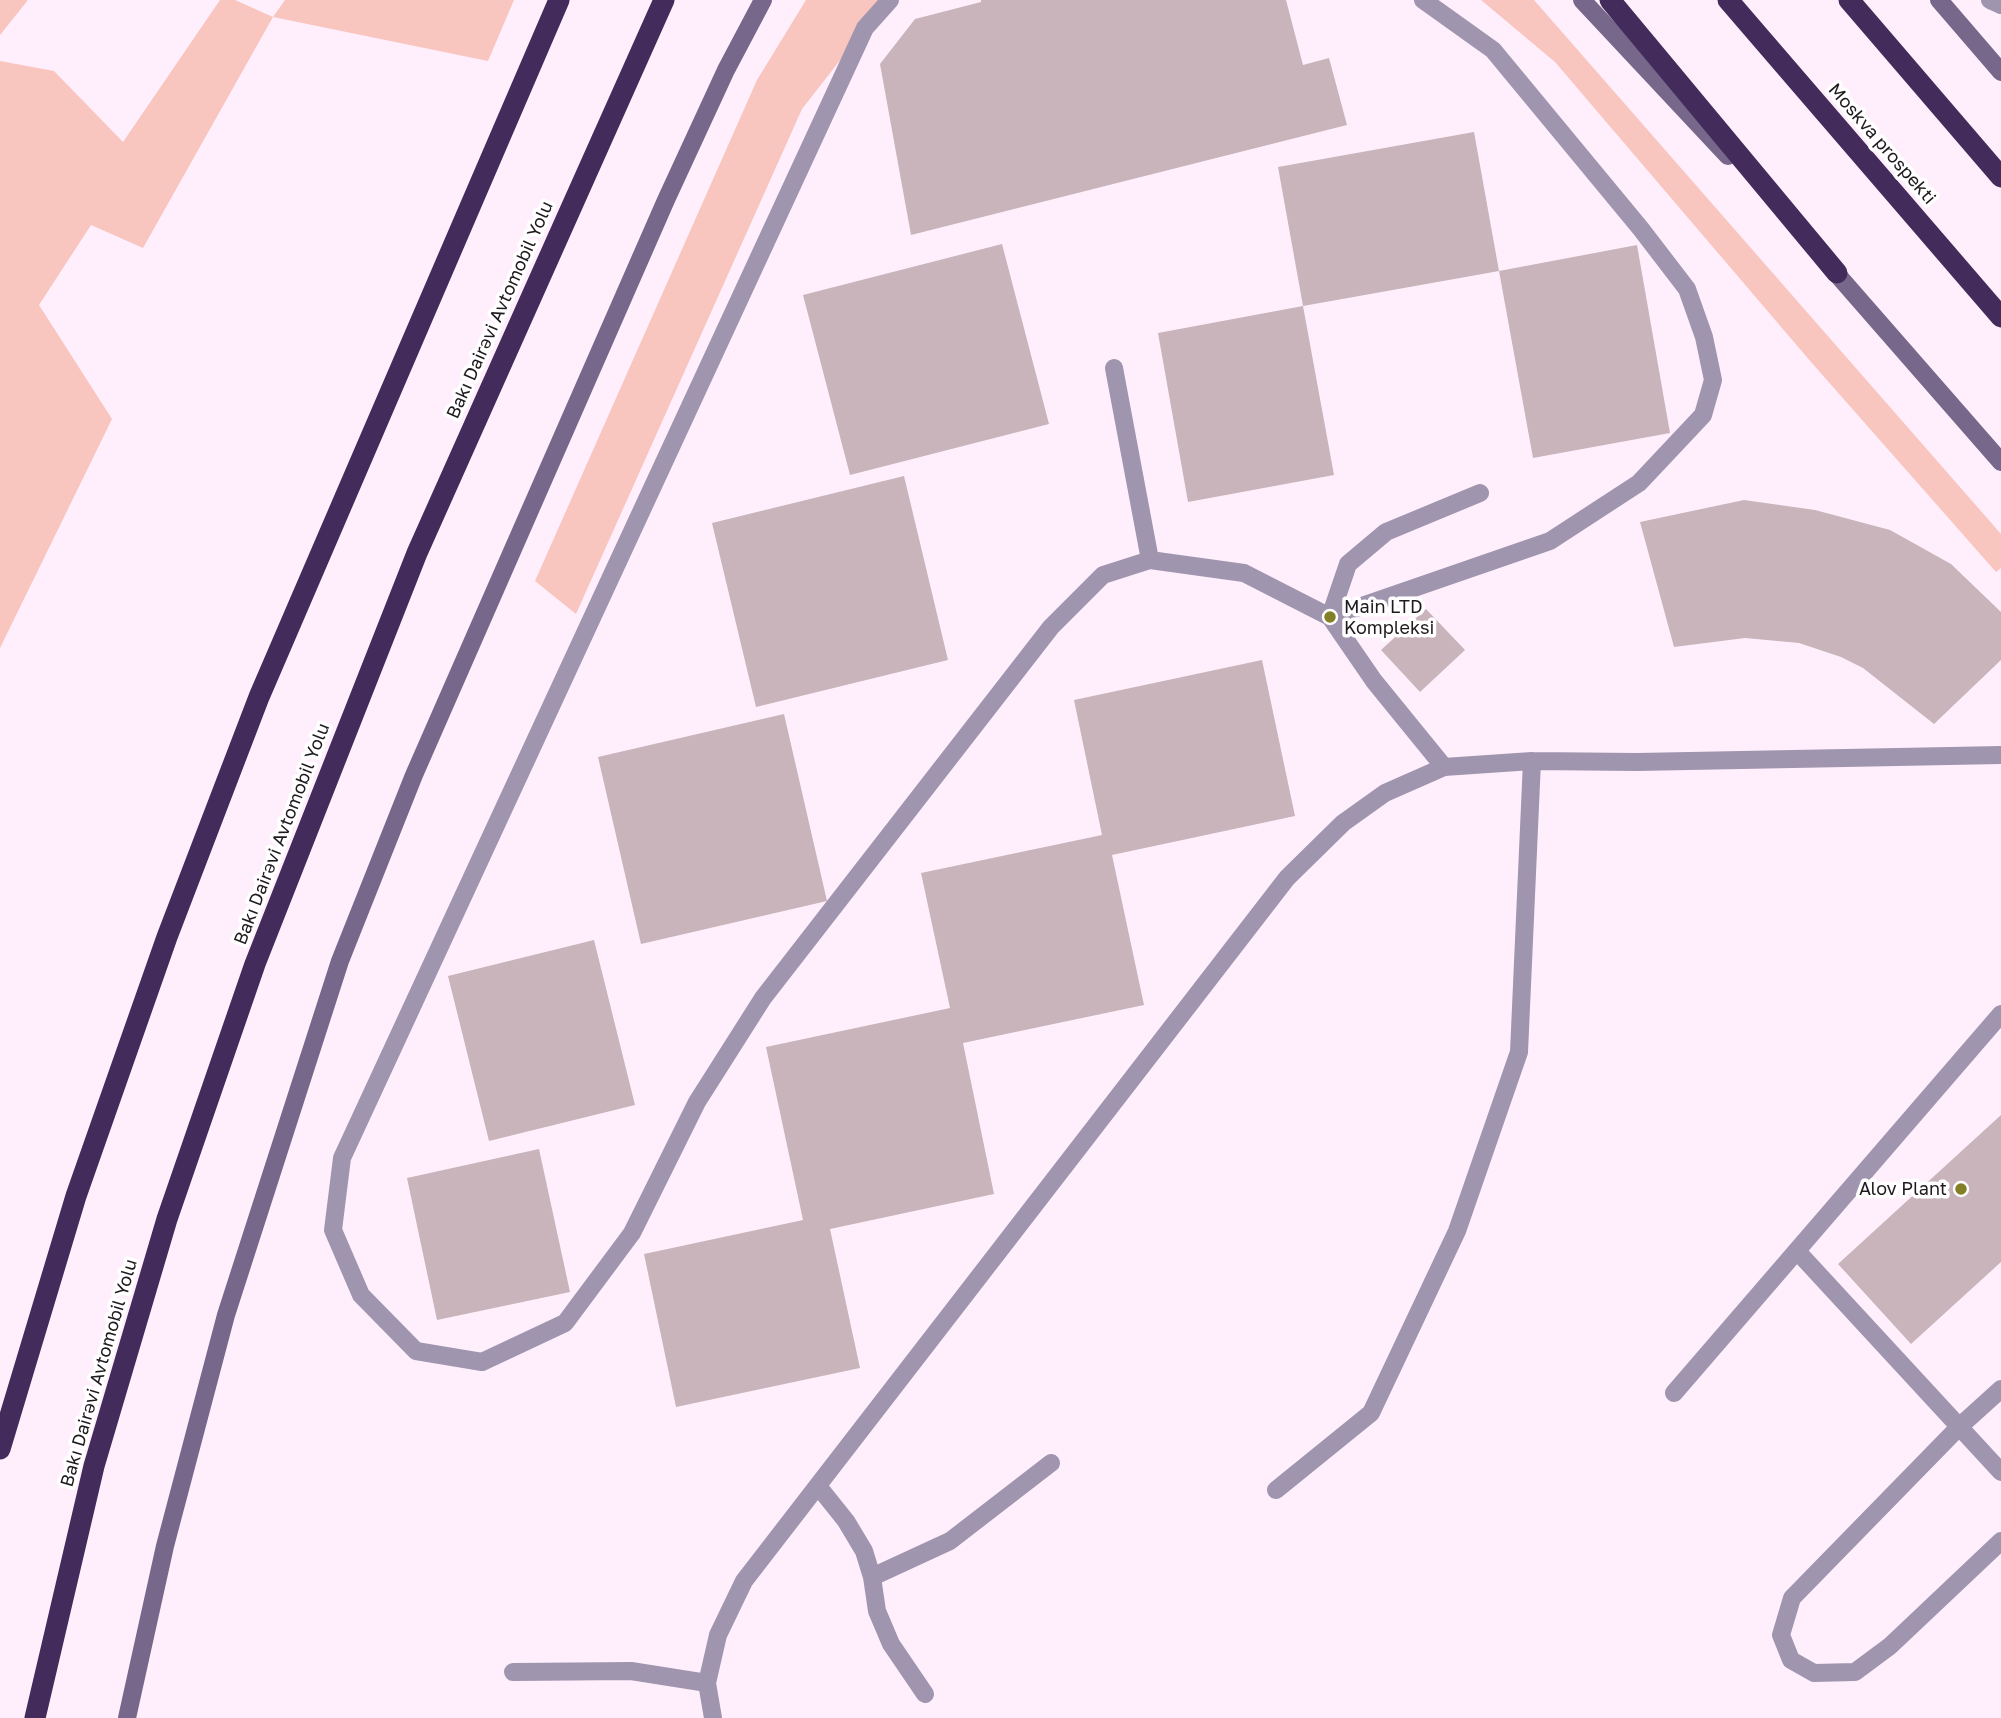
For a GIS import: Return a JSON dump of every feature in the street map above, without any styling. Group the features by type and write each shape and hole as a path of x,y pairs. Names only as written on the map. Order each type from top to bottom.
{"highway":[{"path":"0,1449 76,1196 167,937 259,697 559,0"},
{"name":"Bakı Dairəvi Avtomobil Yolu","path":"35,1718 94,1466 167,1219 255,964 416,554 664,0"},
{"path":"1610,0 1837,272"},
{"name":"Moskva prospekti","path":"1728,0 2001,317"},
{"path":"1849,0 2001,177"}],"main road":[{"path":"127,1718 165,1546 226,1315 340,961 414,775 666,200 726,70 763,0"},
{"path":"1582,0 1837,272 2001,462"},
{"path":"1939,0 2001,72"}],"street":[{"path":"890,0 865,28 342,1158 333,1230 361,1295 416,1351 482,1362 565,1323 632,1233 697,1102 772,987 1051,627 1103,575 1150,560 1244,573 1330,617 1374,681 1444,766"},
{"path":"1330,617 1550,541 1639,483 1703,415 1713,380 1704,337 1687,289 1493,50 1423,0"},
{"path":"1990,0 2001,5"},
{"path":"1114,368 1150,560"},
{"path":"1330,617 1348,564 1386,532 1480,492"},
{"path":"713,1718 707,1683 718,1635 744,1581 1287,878 1343,823 1385,793 1444,766 1532,761 1650,762 2001,755"},
{"path":"1276,1490 1371,1413 1461,1218 1519,1052 1532,761"},
{"path":"1674,1393 2001,1014"},
{"path":"1797,1251 2001,1472"},
{"path":"2001,1389 1959,1427 1791,1598 1781,1635 1791,1660 1814,1673 1855,1672 1890,1646 2001,1541"},
{"path":"873,1577 950,1541 1051,1463"},
{"path":"818,1486 846,1521 864,1551 873,1577 877,1611 891,1644 926,1694"},
{"path":"513,1672 631,1671 707,1683"}],"shaded area":[{"path":"0,0 28,0 0,35"},
{"path":"220,0 235,0 273,17 143,248 91,225 39,305 112,419 0,648 0,61 54,71 123,142"},
{"path":"285,0 514,0 488,61 273,17"},
{"path":"806,0 887,0 802,109 576,614 535,581 757,80"},
{"path":"1481,0 1534,0 2001,534 2001,568 1996,572 1811,362 1555,62"}],"building":[{"path":"981,0 1286,0 1303,65 1329,58 1347,125 911,235 880,64 915,19"},
{"path":"1474,132 1499,271 1303,306 1278,167"},
{"path":"1002,244 1049,424 850,475 803,295"},
{"path":"1637,245 1670,433 1533,458 1499,271"},
{"path":"1303,306 1334,475 1188,502 1158,333"},
{"path":"904,476 948,660 756,707 712,523"},
{"path":"1744,500 1815,510 1890,530 1951,564 2001,612 2001,660 1934,724 1863,668 1841,657 1799,643 1745,638 1674,647 1640,522"},
{"path":"1426,609 1465,650 1420,692 1381,650"},
{"path":"1262,660 1295,816 1112,855 1144,1005 963,1043 994,1194 830,1229 860,1368 676,1407 644,1254 803,1220 766,1047 950,1008 921,873 1102,835 1074,700"},
{"path":"784,714 827,901 641,944 598,757"},
{"path":"594,940 635,1105 489,1141 448,976"},
{"name":"Alov Plant","path":"2001,1115 2001,1262 1911,1344 1838,1264"},
{"path":"539,1149 570,1292 437,1320 407,1178"}],"place":[{"name":"Main LTD Kompleksi","path":"1330,617"},
{"name":"Alov Plant","path":"1961,1189"}]}
